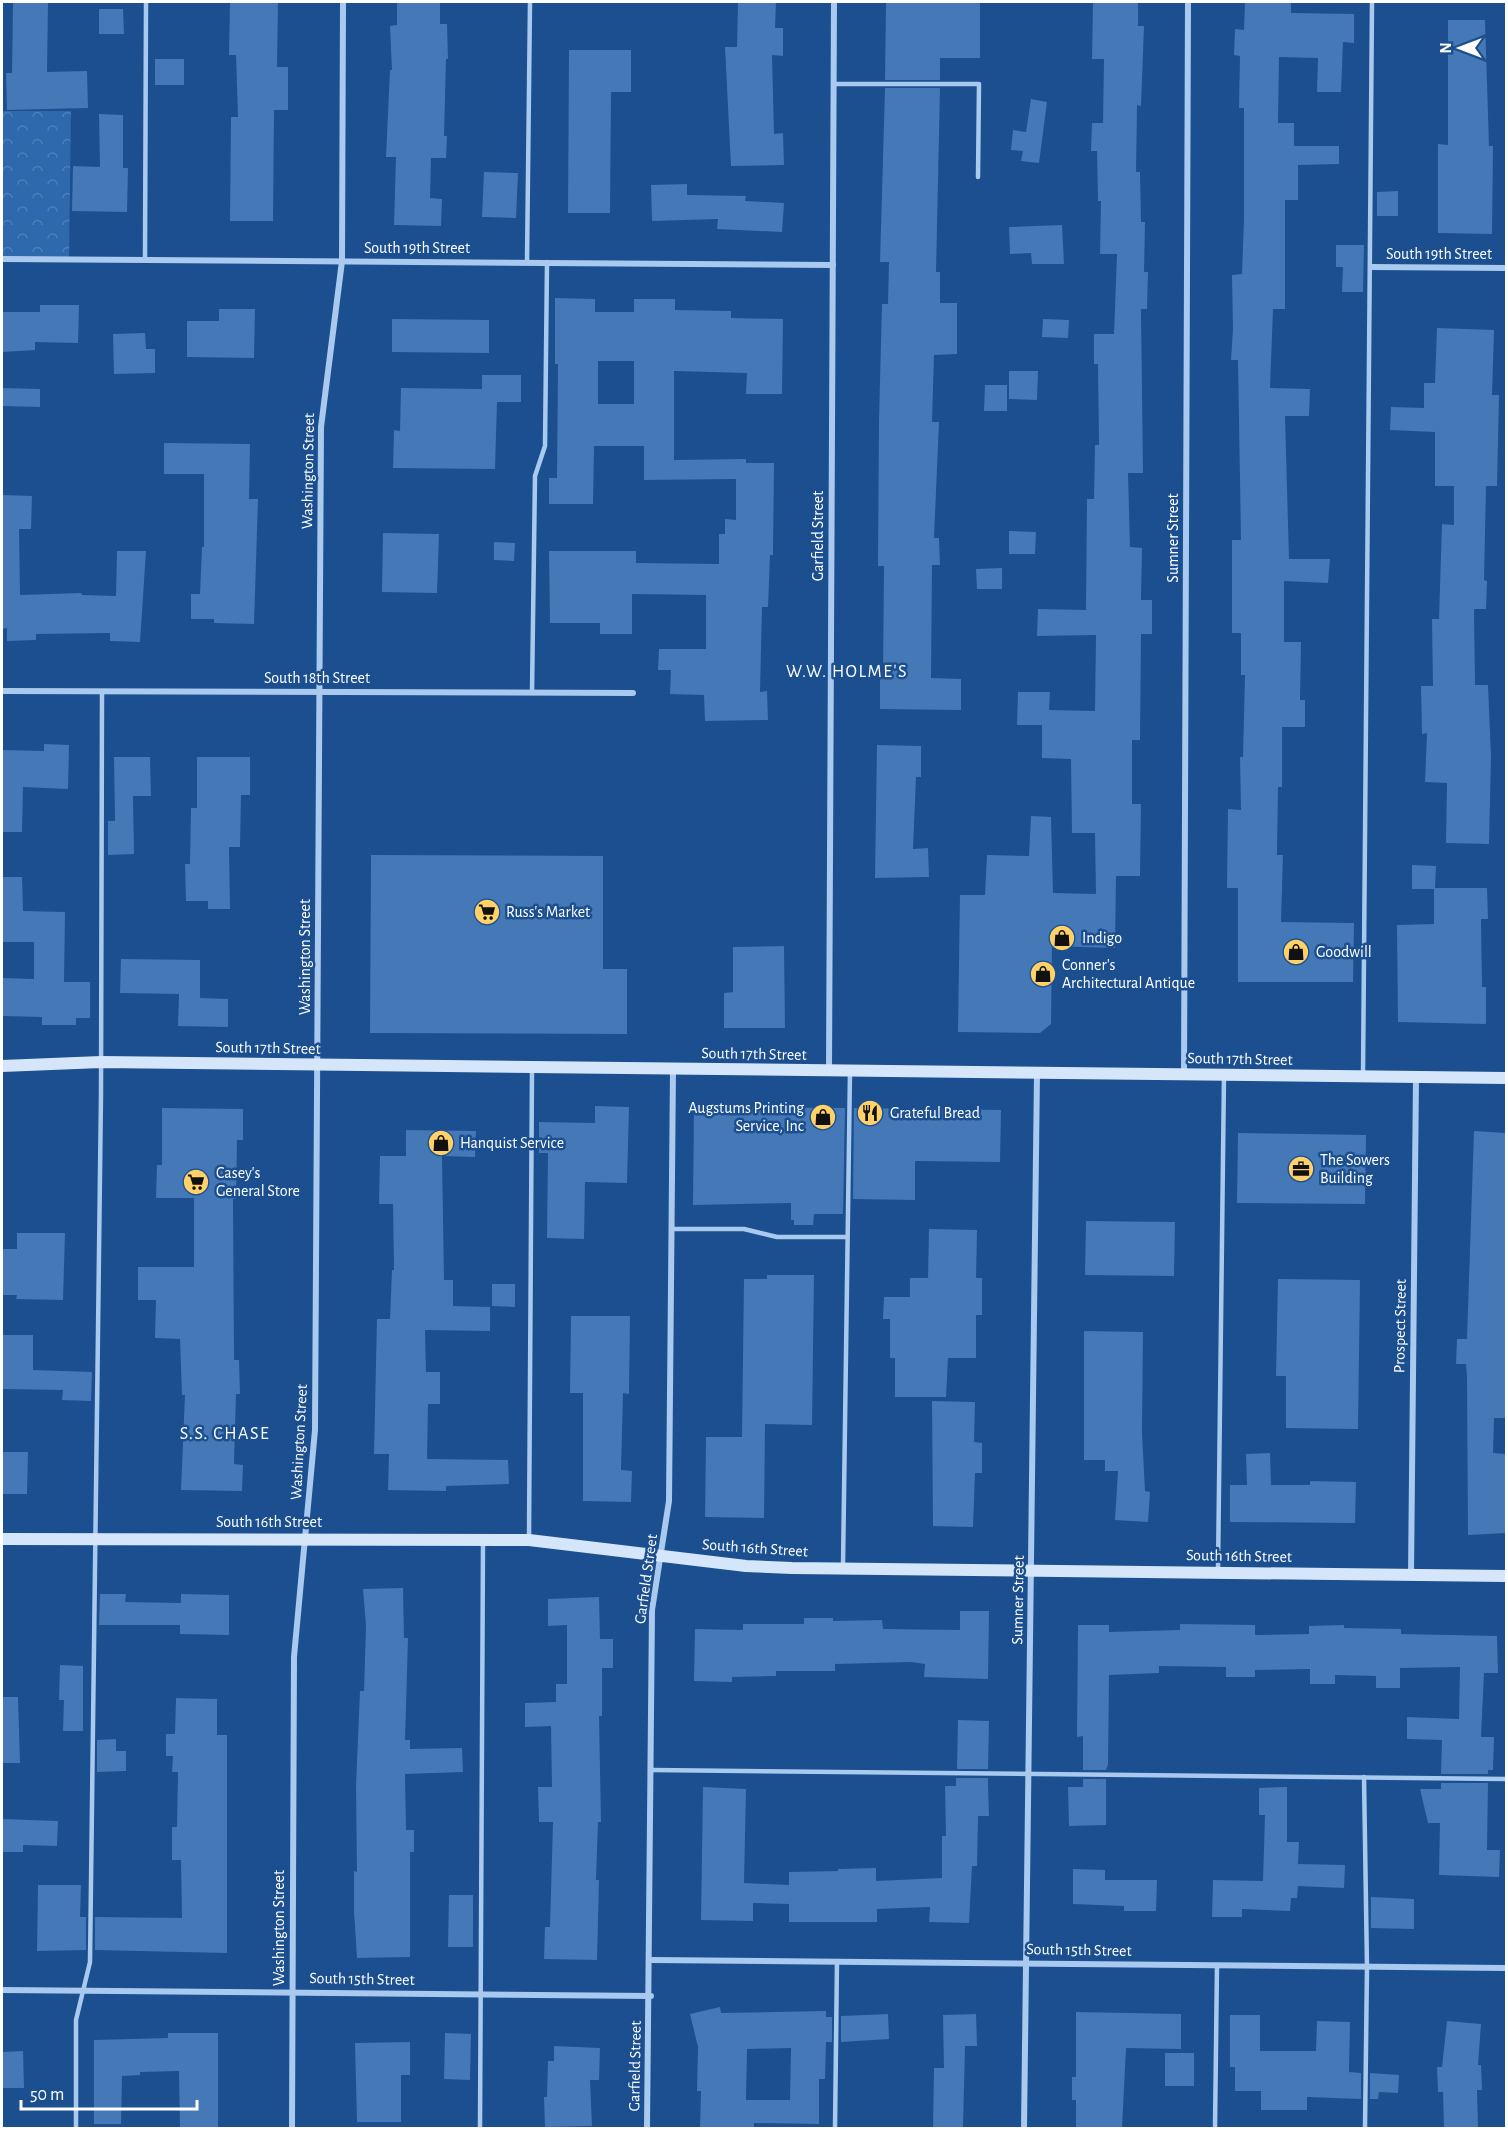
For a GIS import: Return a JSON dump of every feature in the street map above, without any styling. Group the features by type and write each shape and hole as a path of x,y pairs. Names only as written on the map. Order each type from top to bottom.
{"main road":[{"name":"South 17th Street","path":"2,1066 101,1062 1506,1078"},
{"name":"South 16th Street","path":"2,1539 97,1537 529,1540 746,1566 1506,1576"}],"street":[{"name":"Washington Street","path":"292,2128 294,1657 315,1430 321,427 342,261 343,2"},
{"name":"Garfield Street","path":"829,1071 834,2"},
{"name":"Sumner Street","path":"1184,1075 1188,2"},
{"name":"South 19th Street","path":"2,259 833,265"},
{"name":"South 19th Street","path":"1371,267 1506,268"},
{"name":"South 18th Street","path":"2,691 633,693"},
{"name":"Garfield Street","path":"647,2128 651,1996 652,1610 669,1500 673,1069"},
{"name":"Sumner Street","path":"1024,2128 1024,1963 1032,1570 1037,1073"},
{"name":"Prospect Street","path":"1410,1575 1416,1077"},
{"name":"South 15th Street","path":"651,1960 1506,1968"},
{"name":"South 15th Street","path":"2,1990 651,1996"}],"lane":[{"path":"145,260 146,2"},
{"path":"527,262 530,2"},
{"path":"1363,1076 1372,2"},
{"path":"834,84 979,84 978,177"},
{"path":"532,693 535,476 545,446 547,262"},
{"path":"76,2128 76,2019 85,1990 90,1962 97,1537 102,692"},
{"path":"529,1540 532,1068"},
{"path":"843,1569 850,1071"},
{"path":"1218,1572 1224,1075"},
{"path":"672,1228 744,1228 777,1238 847,1238"},
{"path":"480,2128 483,1540"},
{"path":"652,1770 1506,1779"},
{"path":"1364,1777 1367,1967 1365,2128"},
{"path":"835,2128 837,1961"},
{"path":"1215,2128 1216,1965"}],"green space":[{"path":"2,111 71,111 69,260 2,259"}],"building":[{"path":"13,2 48,2 47,72 87,71 88,108 7,110 6,73 12,73"},
{"path":"230,2 278,2 277,67 288,67 288,110 274,110 273,221 230,221 231,117 238,117 236,55 229,55"},
{"path":"397,2 440,2 440,24 447,24 448,59 446,59 444,136 447,136 446,158 431,158 430,198 442,199 441,226 394,225 396,157 386,157 390,70 392,70 390,26 397,25"},
{"path":"738,2 776,2 775,28 783,28 783,56 772,55 774,134 783,133 784,165 731,166 725,47 737,47"},
{"path":"886,2 980,2 980,58 940,58 940,80 885,80"},
{"path":"1093,2 1138,2 1138,26 1144,26 1141,106 1137,105 1136,172 1140,172 1141,222 1145,222 1144,272 1148,272 1147,309 1141,309 1143,473 1128,473 1130,547 1142,548 1141,600 1152,600 1152,634 1141,634 1140,740 1132,740 1132,804 1141,804 1140,876 1116,876 1115,948 1052,946 1051,1024 1040,1033 958,1032 960,895 985,895 987,855 1029,856 1031,816 1051,817 1053,893 1096,894 1095,833 1072,833 1071,759 1042,758 1042,725 1017,725 1018,692 1050,692 1049,710 1095,711 1096,635 1037,636 1038,609 1086,610 1087,499 1094,499 1095,445 1099,445 1098,364 1094,364 1094,334 1114,334 1117,254 1100,254 1101,201 1098,201 1097,151 1091,151 1092,123 1103,123 1104,59 1092,59"},
{"path":"1245,2 1291,2 1291,13 1354,14 1354,43 1343,42 1341,92 1317,92 1318,58 1279,57 1278,123 1294,123 1294,146 1339,146 1339,164 1298,165 1298,200 1285,200 1285,309 1273,309 1270,388 1310,389 1309,416 1285,416 1289,559 1330,559 1328,583 1284,581 1284,642 1301,642 1300,700 1305,700 1305,727 1282,727 1282,787 1278,787 1277,855 1283,855 1281,922 1354,923 1353,982 1238,982 1238,888 1227,888 1228,809 1241,810 1240,757 1243,757 1245,675 1241,675 1241,633 1232,633 1232,540 1241,540 1238,360 1231,360 1232,275 1242,274 1244,219 1244,108 1239,108 1240,56 1234,55 1235,29 1244,30"},
{"path":"99,9 123,9 124,34 99,34"},
{"path":"1448,20 1485,20 1489,146 1493,146 1492,234 1438,233 1438,144 1448,145"},
{"path":"569,50 631,50 631,92 611,92 610,213 568,213"},
{"path":"155,59 184,59 184,85 155,85"},
{"path":"885,88 940,88 936,272 940,272 940,303 957,303 957,354 934,355 932,422 939,422 934,538 939,538 940,565 932,565 931,678 961,679 961,710 880,709 880,677 883,677 884,566 878,566 879,420 882,304 888,304 889,262 880,262"},
{"path":"1031,99 1047,102 1039,163 1021,161 1023,151 1011,150 1013,130 1026,132"},
{"path":"99,114 123,115 123,168 128,168 127,212 72,211 73,166 100,167"},
{"path":"484,172 518,173 516,218 482,217"},
{"path":"687,184 687,195 746,196 745,201 784,203 782,232 717,229 718,219 652,221 651,185"},
{"path":"1398,191 1398,216 1377,216 1377,192"},
{"path":"1062,225 1064,264 1032,264 1031,253 1010,254 1009,227"},
{"path":"1336,245 1364,245 1363,292 1342,292 1343,267 1336,267"},
{"path":"555,298 595,299 595,312 634,312 634,299 675,299 675,310 731,311 731,318 783,319 782,394 746,394 747,373 674,371 674,460 746,459 746,463 774,463 773,555 770,555 768,607 762,607 760,692 767,691 768,720 705,721 704,695 670,694 671,670 658,670 659,649 706,649 706,595 632,594 632,634 600,634 600,623 550,623 549,551 636,551 636,563 719,564 719,534 725,534 725,519 736,520 736,479 644,480 644,446 594,446 593,504 549,504 549,478 557,478 558,364 555,364","holes":["598,361 634,361 634,404 598,404"]},
{"path":"40,305 79,305 78,343 35,342 35,350 2,352 2,312 40,312"},
{"path":"219,309 255,309 254,358 187,357 187,321 219,321"},
{"path":"392,319 489,320 489,353 392,352"},
{"path":"1043,319 1069,320 1068,338 1042,337"},
{"path":"1437,328 1494,330 1492,395 1499,395 1497,486 1486,486 1484,580 1487,581 1486,609 1474,609 1475,685 1488,685 1491,756 1489,844 1446,843 1447,783 1425,782 1427,733 1422,734 1421,686 1433,686 1432,619 1439,619 1442,524 1454,525 1454,486 1435,486 1435,432 1390,430 1391,407 1424,408 1424,383 1435,383"},
{"path":"145,333 146,349 155,349 155,373 114,374 113,334"},
{"path":"1009,371 1038,371 1037,400 1009,399"},
{"path":"482,375 521,375 521,402 497,402 495,469 393,468 394,430 400,431 401,388 482,389"},
{"path":"985,385 1007,385 1007,411 984,411"},
{"path":"2,388 40,389 40,407 2,406"},
{"path":"164,443 250,444 249,499 258,499 254,624 214,623 214,619 191,619 191,594 200,594 202,547 204,547 204,474 164,474"},
{"path":"2,495 32,496 31,529 19,529 20,595 81,593 82,595 116,596 117,551 146,551 140,642 110,641 110,633 36,634 36,640 7,641 7,628 2,629"},
{"path":"1009,531 1036,532 1035,554 1009,554"},
{"path":"383,533 439,534 437,593 382,592"},
{"path":"494,542 515,543 514,561 494,560"},
{"path":"1002,568 1002,589 977,589 976,569"},
{"path":"44,744 69,745 68,789 23,787 22,832 2,832 2,750 44,751"},
{"path":"877,745 921,746 921,777 916,777 913,849 928,848 929,877 875,878"},
{"path":"114,757 150,757 151,796 133,796 134,854 108,855 108,821 115,821"},
{"path":"197,757 250,757 250,795 241,795 240,847 229,847 230,909 208,909 208,901 186,901 185,864 190,864 191,808 197,808"},
{"name":"Russ's Market","path":"371,855 603,856 603,969 627,969 627,1034 370,1033"},
{"path":"1412,865 1436,866 1435,888 1487,888 1488,919 1481,919 1482,987 1486,987 1486,1024 1398,1022 1397,925 1434,924 1434,889 1412,889"},
{"path":"2,877 22,877 23,911 65,912 64,982 90,982 90,1018 76,1018 76,1025 42,1025 42,1017 2,1016 2,978 34,979 34,942 2,942"},
{"path":"784,946 785,1028 724,1028 724,993 733,992 733,947"},
{"path":"121,959 200,960 200,998 228,999 228,1027 178,1026 179,994 120,993"},
{"path":"595,1106 629,1107 627,1183 585,1182 584,1239 547,1238 548,1153 539,1153 539,1122 595,1123"},
{"path":"694,1107 845,1108 843,1214 814,1214 813,1225 794,1225 794,1220 791,1220 791,1203 693,1205"},
{"path":"162,1108 243,1109 243,1140 237,1140 236,1199 233,1199 234,1360 239,1360 240,1394 236,1394 234,1464 243,1465 242,1491 181,1490 185,1395 182,1395 180,1339 155,1338 156,1300 138,1300 138,1267 194,1267 194,1198 156,1198 157,1165 162,1165"},
{"path":"854,1108 1001,1110 1000,1162 915,1161 915,1200 853,1199"},
{"path":"406,1130 476,1131 475,1157 442,1156 444,1280 453,1280 453,1306 490,1307 490,1331 425,1330 426,1372 440,1372 440,1404 428,1404 427,1459 508,1460 509,1484 446,1486 446,1491 388,1490 389,1454 374,1454 377,1319 390,1319 392,1270 394,1270 393,1204 379,1204 380,1156 406,1156"},
{"path":"1474,1131 1506,1133 1506,1418 1494,1418 1493,1453 1506,1454 1506,1533 1468,1535 1467,1377 1466,1364 1456,1364 1457,1339 1467,1339"},
{"name":"The Sowers Building","path":"1238,1133 1366,1135 1365,1204 1237,1203"},
{"path":"1086,1221 1175,1222 1174,1276 1085,1275"},
{"path":"929,1229 977,1230 976,1278 982,1278 982,1315 976,1315 976,1358 948,1358 946,1397 895,1397 895,1358 890,1358 890,1319 883,1319 884,1297 910,1297 910,1278 928,1278"},
{"path":"17,1233 65,1233 63,1300 16,1299 17,1295 2,1295 2,1249 17,1249"},
{"path":"767,1275 814,1275 812,1425 765,1424 764,1518 705,1517 706,1437 742,1437 744,1279 767,1279"},
{"path":"1278,1279 1360,1280 1358,1429 1286,1428 1286,1376 1276,1376"},
{"path":"492,1284 515,1284 515,1307 492,1306"},
{"path":"571,1316 630,1316 629,1394 623,1393 621,1470 632,1471 631,1502 583,1501 583,1393 570,1393"},
{"path":"1084,1331 1143,1332 1142,1433 1145,1491 1150,1492 1148,1522 1115,1520 1118,1471 1105,1471 1105,1460 1084,1460"},
{"path":"2,1335 33,1335 33,1370 92,1372 91,1401 62,1400 63,1390 2,1389"},
{"path":"932,1401 975,1402 974,1442 982,1443 982,1473 975,1473 973,1527 933,1526"},
{"path":"2,1452 28,1452 27,1494 2,1494"},
{"path":"1270,1453 1271,1485 1310,1485 1310,1481 1356,1482 1355,1523 1230,1522 1230,1485 1247,1485 1246,1454"},
{"path":"403,1588 404,1638 408,1638 405,1740 410,1740 410,1749 462,1748 463,1772 405,1774 406,1830 414,1830 414,1852 410,1852 410,1957 357,1958 354,1871 357,1872 356,1786 360,1691 364,1691 366,1626 363,1589"},
{"path":"100,1594 126,1594 125,1602 181,1603 181,1594 229,1595 229,1635 180,1634 180,1625 99,1625"},
{"path":"599,1597 600,1639 613,1639 613,1668 602,1668 602,1716 599,1716 601,1822 598,1822 596,1880 599,1880 597,1960 544,1959 545,1927 550,1927 553,1822 539,1822 538,1787 552,1787 551,1726 525,1727 525,1703 556,1702 556,1684 567,1684 567,1625 548,1626 548,1599"},
{"path":"960,1611 989,1611 988,1679 924,1677 925,1664 911,1662 835,1664 835,1671 776,1671 776,1676 732,1677 732,1682 694,1681 695,1629 743,1630 743,1624 804,1624 804,1618 833,1618 833,1621 882,1620 883,1629 960,1630"},
{"path":"1180,1624 1255,1625 1255,1635 1309,1634 1309,1626 1344,1625 1344,1628 1401,1629 1401,1634 1497,1636 1498,1673 1484,1673 1481,1737 1494,1737 1493,1770 1488,1770 1488,1774 1441,1774 1442,1740 1407,1739 1407,1717 1459,1719 1460,1667 1400,1668 1400,1688 1376,1688 1376,1676 1335,1675 1335,1684 1310,1684 1310,1669 1255,1670 1255,1677 1226,1677 1226,1667 1159,1666 1159,1673 1109,1675 1108,1765 1106,1770 1083,1770 1083,1736 1077,1737 1078,1625 1109,1625 1109,1632 1180,1630"},
{"path":"60,1665 83,1666 83,1731 63,1731 64,1700 59,1700"},
{"path":"2,1697 18,1697 20,1763 2,1763"},
{"path":"176,1698 217,1699 217,1735 227,1735 227,1953 95,1950 95,1917 182,1918 181,1860 172,1860 172,1827 177,1827 178,1772 172,1772 173,1756 166,1756 166,1734 175,1734"},
{"path":"958,1720 989,1721 988,1769 957,1769"},
{"path":"116,1739 116,1751 126,1751 126,1771 97,1772 97,1740"},
{"path":"956,1778 988,1778 989,1816 978,1816 977,1866 972,1866 969,1923 929,1922 930,1907 877,1909 877,1922 789,1922 789,1904 753,1903 753,1921 701,1920 703,1787 746,1789 744,1883 789,1885 789,1872 838,1871 838,1869 876,1868 876,1881 942,1878 942,1836 946,1836 945,1786 956,1786"},
{"path":"1083,1779 1106,1779 1106,1825 1069,1826 1068,1787 1083,1787"},
{"path":"1441,1783 1488,1783 1487,1850 1500,1850 1499,1877 1439,1875 1440,1823 1428,1823 1420,1789 1441,1789"},
{"path":"1287,1787 1287,1842 1299,1842 1298,1864 1345,1865 1344,1888 1298,1886 1297,1898 1291,1898 1290,1911 1242,1909 1242,1917 1212,1917 1213,1880 1263,1881 1265,1815 1259,1815 1259,1788"},
{"path":"2,1819 58,1821 57,1846 23,1845 23,1852 2,1852"},
{"path":"1073,1869 1105,1870 1105,1880 1157,1880 1156,1911 1124,1911 1124,1906 1073,1904"},
{"path":"38,1885 81,1885 80,1917 86,1917 86,1950 37,1951"},
{"path":"449,1895 473,1895 473,1947 448,1947"},
{"path":"1371,1897 1414,1899 1414,1929 1371,1928"},
{"path":"720,2007 721,2013 826,2011 826,2017 832,2017 832,2042 826,2042 825,2079 819,2079 819,2124 754,2123 754,2128 700,2128 701,2091 697,2091 698,2047 690,2014","holes":["791,2048 790,2100 746,2100 747,2049"]},
{"path":"1076,2012 1181,2014 1181,2049 1126,2048 1122,2128 1076,2128 1076,2100 1072,2100 1072,2077 1076,2077"},
{"path":"888,2014 889,2039 841,2042 841,2016"},
{"path":"976,2014 977,2046 965,2046 963,2128 933,2128 934,2068 944,2068 943,2015"},
{"path":"1230,2015 1260,2015 1260,2051 1316,2051 1317,2021 1350,2022 1349,2072 1361,2073 1361,2099 1307,2097 1307,2110 1261,2110 1261,2091 1235,2091 1235,2067 1230,2067"},
{"path":"1447,2021 1481,2024 1478,2065 1481,2065 1482,2090 1477,2090 1478,2128 1444,2128 1443,2092 1438,2092 1437,2067 1442,2067"},
{"path":"168,2033 218,2033 218,2128 180,2128 179,2071 140,2072 140,2075 122,2076 121,2124 94,2124 94,2040 168,2038"},
{"path":"445,2033 471,2034 470,2080 444,2079"},
{"path":"410,2042 410,2075 401,2075 401,2122 357,2122 355,2043"},
{"path":"554,2046 600,2048 599,2080 590,2080 592,2126 545,2127 544,2097 547,2097 548,2061 554,2061"},
{"path":"23,2051 24,2088 2,2088 2,2052"},
{"path":"1165,2053 1194,2053 1194,2086 1165,2086"},
{"path":"1370,2073 1399,2075 1398,2093 1379,2092 1378,2099 1370,2099"}],"place":[{"name":"Russ's Market","path":"487,912"},
{"name":"Indigo","path":"1062,938"},
{"name":"Goodwill","path":"1296,952"},
{"name":"Conner's Architectural Antique","path":"1043,974"},
{"name":"Grateful Bread","path":"870,1113"},
{"name":"Augstums Printing Service, Inc","path":"823,1117"},
{"name":"Hanquist Service","path":"441,1143"},
{"name":"The Sowers Building","path":"1301,1169"},
{"name":"Casey's General Store","path":"196,1182"}],"district":[{"name":"W.W. HOLME'S","path":"847,672"},
{"name":"S.S. CHASE","path":"225,1434"}]}
